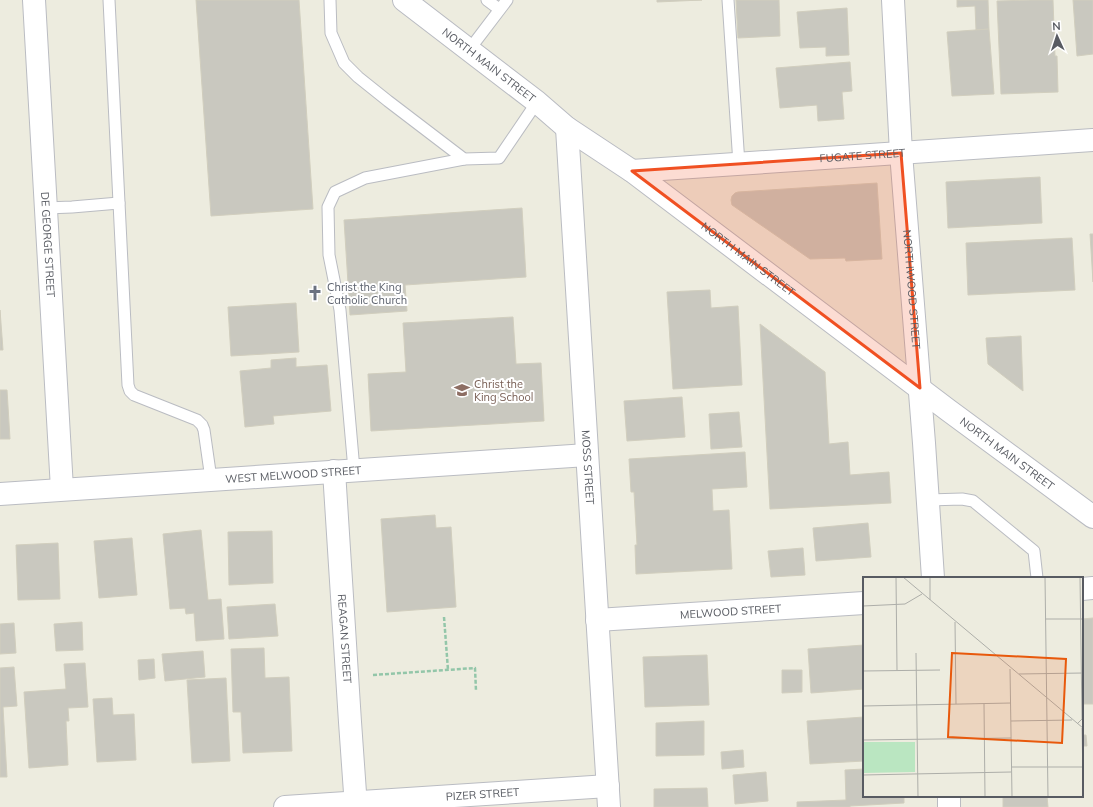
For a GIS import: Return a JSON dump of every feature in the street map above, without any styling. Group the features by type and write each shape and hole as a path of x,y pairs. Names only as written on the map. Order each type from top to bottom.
{"street":[{"name":"DE GEORGE STREET","path":"34,0 62,489"},
{"name":"NORTH MAIN STREET","path":"404,0 537,102 567,128 632,171 1093,517"},
{"name":"NORTHWOOD STREET","path":"893,0 901,153 920,388 933,577"},
{"name":"MOSS STREET","path":"567,128 608,796"},
{"name":"FUGATE STREET","path":"632,171 1093,140"},
{"name":"WEST MELWOOD STREET","path":"0,494 587,455"},
{"name":"REAGAN STREET","path":"344,470 350,729 356,805"},
{"name":"MELWOOD STREET","path":"597,620 863,603"},
{"name":"PIZER STREET","path":"286,807 608,796"},
{"path":"949,797 950,807"}],"lane":[{"path":"109,0 128,385 130,391 134,395 197,420 202,425 211,479"},
{"path":"330,0 331,33 344,63 358,77 388,101 464,159"},
{"path":"487,0 499,9"},
{"path":"469,50 506,0"},
{"path":"728,0 739,164"},
{"path":"344,470 340,310 329,255 328,207 335,192 365,178 464,159 499,158 537,102"},
{"path":"46,208 119,203"},
{"path":"928,500 962,499 973,501 1034,551 1038,577"}],"path":[{"path":"444,617 448,670"},
{"path":"372,675 475,668 476,691"}],"highlighted area":[{"path":"901,153 920,388 632,171"}],"building":[{"path":"196,0 299,0 313,209 211,216"},
{"path":"657,0 702,0 657,2"},
{"path":"736,0 779,0 780,36 738,38"},
{"path":"957,0 988,0 989,29 976,30 975,6 957,7"},
{"path":"1053,0 1058,92 1001,94 997,1"},
{"path":"1073,0 1093,0 1093,54 1077,56"},
{"path":"847,8 849,55 826,56 826,47 800,48 797,12"},
{"path":"989,29 994,94 952,96 947,32"},
{"path":"850,62 852,91 842,92 844,119 818,121 817,105 780,108 776,68"},
{"path":"1040,177 1042,223 948,228 946,182"},
{"path":"877,183 882,259 846,261 845,258 810,259 732,205 731,200 732,196 738,192"},
{"path":"522,208 526,277 405,285 407,311 350,315 344,220"},
{"path":"1090,234 1093,234 1093,282"},
{"path":"1072,238 1075,290 968,295 966,243"},
{"path":"710,290 711,308 738,306 742,385 673,389 667,292"},
{"path":"296,303 299,352 231,356 228,307"},
{"path":"0,310 3,350 0,350"},
{"path":"513,317 516,364 541,363 544,421 371,431 368,374 406,372 403,323"},
{"path":"760,324 825,372 829,444 848,442 850,475 889,472 891,503 770,509"},
{"path":"1021,336 1023,391 988,364 986,338"},
{"path":"296,358 296,367 327,365 331,411 273,416 274,424 245,427 240,371 271,368 271,360"},
{"path":"0,390 7,390 10,439 0,439"},
{"path":"682,397 685,437 627,441 624,401"},
{"path":"739,412 742,447 711,449 709,414"},
{"path":"745,452 747,487 712,489 713,511 729,510 732,569 636,574 635,545 637,545 634,492 631,492 629,459"},
{"path":"435,515 436,528 451,527 456,607 387,612 381,519"},
{"path":"868,523 871,557 816,561 813,528"},
{"path":"201,530 208,600 221,599 224,639 196,641 194,613 186,614 185,608 170,609 163,534"},
{"path":"272,531 273,583 229,585 228,532"},
{"path":"132,538 137,595 99,598 94,541"},
{"path":"58,543 60,599 18,600 16,545"},
{"path":"803,548 805,575 771,577 768,551"},
{"path":"275,604 278,636 229,639 227,607"},
{"path":"1093,618 1093,704 1083,704 1083,619"},
{"path":"82,622 83,650 56,651 54,624"},
{"path":"14,623 16,653 0,654 0,624"},
{"path":"863,645 863,689 811,693 808,649"},
{"path":"264,648 265,678 289,677 292,751 243,753 241,712 233,712 231,649"},
{"path":"203,651 205,677 165,681 162,654"},
{"path":"707,655 709,705 645,707 643,657"},
{"path":"154,659 155,678 139,680 138,660"},
{"path":"85,663 88,707 68,708 69,721 66,721 68,765 29,768 24,692 66,689 64,664"},
{"path":"14,667 17,706 3,707 7,777 0,777 0,668"},
{"path":"782,670 802,670 802,692 782,693"},
{"path":"226,678 230,761 192,763 187,680"},
{"path":"112,698 113,715 134,714 136,760 97,762 93,699"},
{"path":"863,717 863,761 810,764 807,721"},
{"path":"704,721 704,755 656,756 656,723"},
{"path":"1083,735 1086,735 1087,746 1083,746"},
{"path":"743,750 744,767 722,769 721,752"},
{"path":"863,769 863,797 904,797 904,803 850,807 797,807 797,802 846,800 845,770"},
{"path":"766,772 768,801 735,804 733,775"},
{"path":"707,788 708,807 654,807 654,789"},
{"path":"1003,797 1047,797 1048,807 1003,807"}],"place":[{"name":"Christ the King Catholic Church","path":"315,293"},
{"name":"Christ the King School","path":"462,390"}]}
